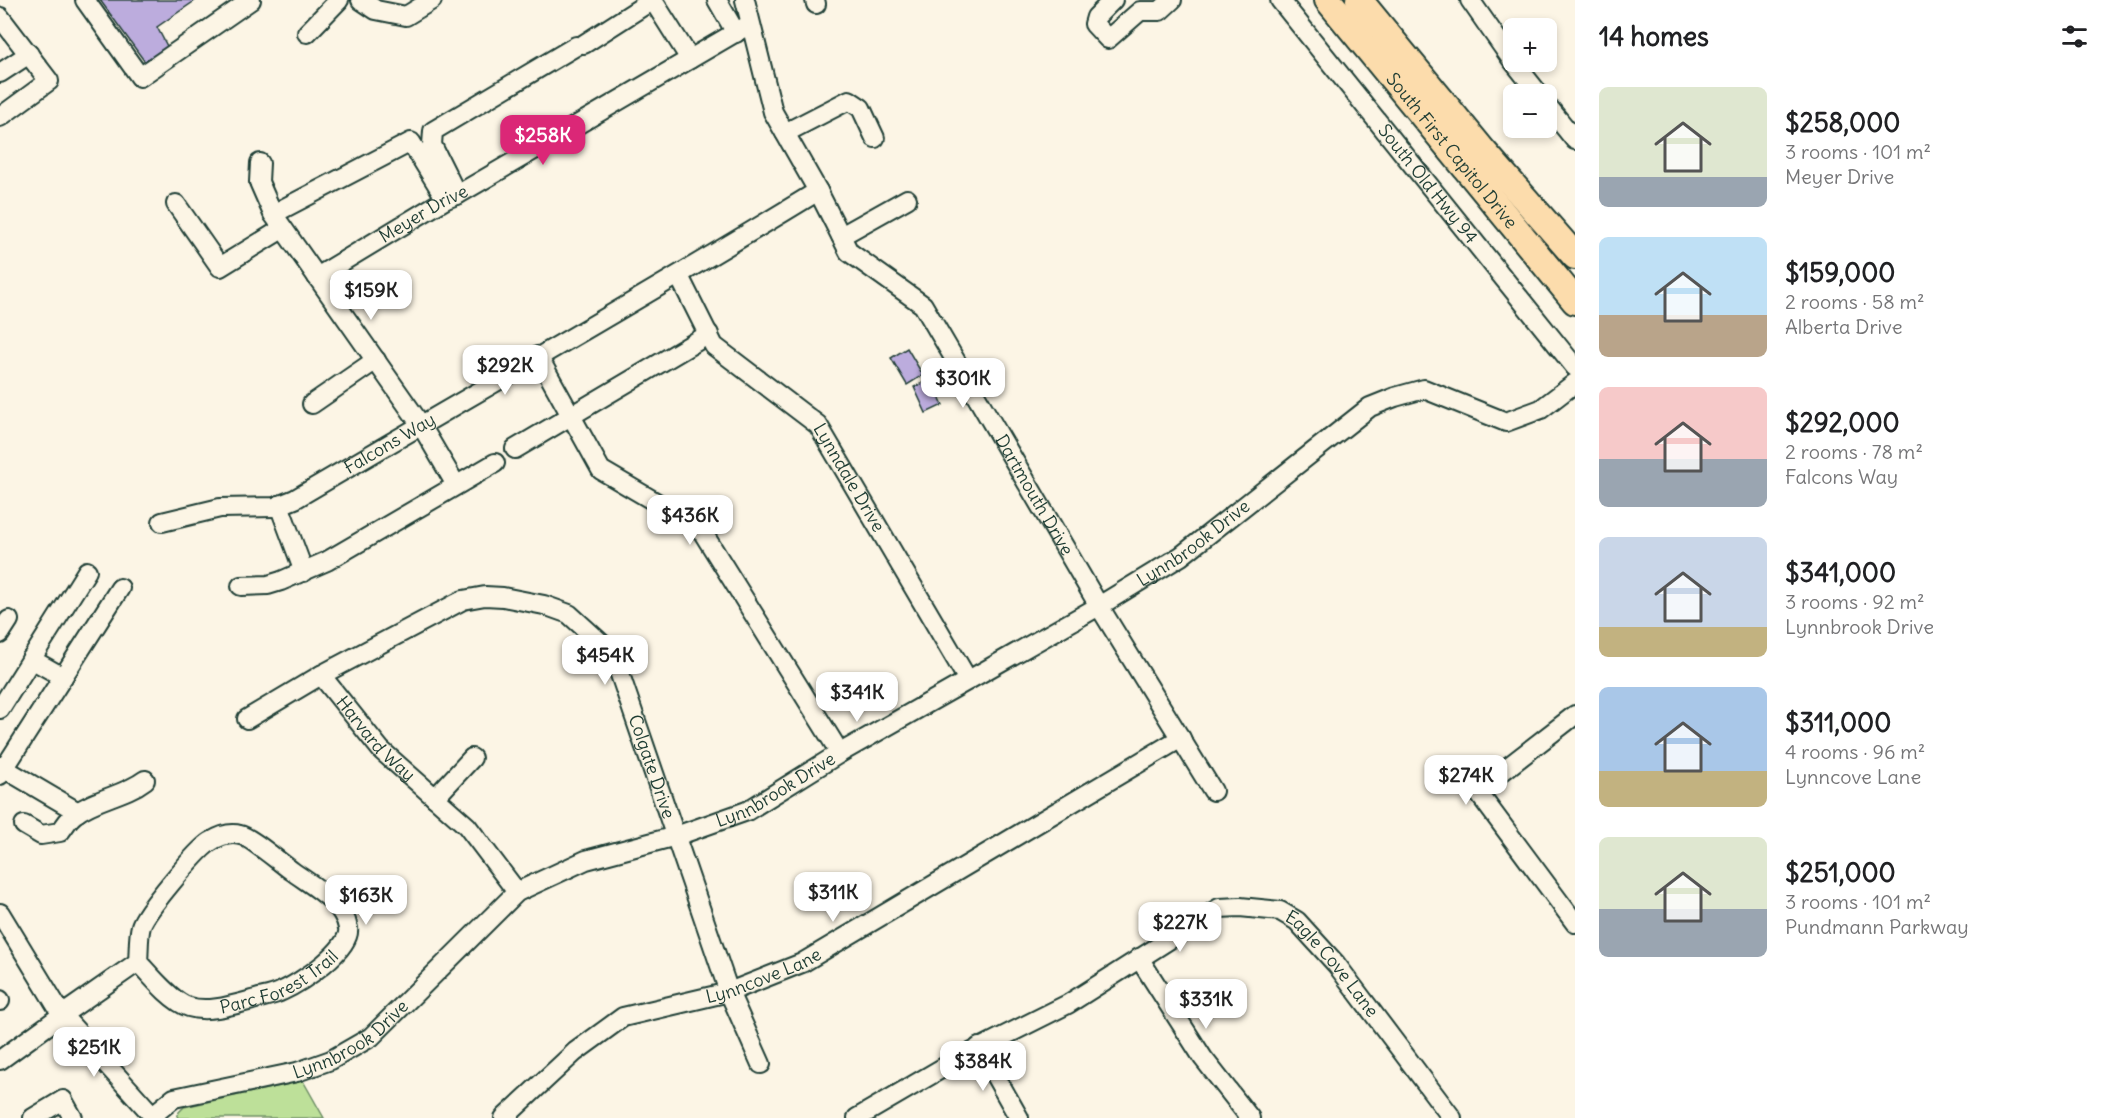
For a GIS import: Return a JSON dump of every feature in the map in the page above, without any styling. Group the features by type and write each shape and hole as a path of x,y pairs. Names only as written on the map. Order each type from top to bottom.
{"highway":[{"name":"South First Capitol Drive","path":"1328,0 1575,301"},
{"name":"South First Capitol Drive","path":"1359,0 1483,151 1575,256"}],"street":[{"path":"85,0 140,77 251,0"},
{"path":"307,33 339,0"},
{"path":"361,0 376,10 406,16 432,0"},
{"path":"717,0 743,28"},
{"path":"743,28 746,0"},
{"path":"1113,0 1096,17 1094,24 1108,39 1135,5 1160,10 1172,0"},
{"name":"South Old Hwy 94","path":"1280,0 1575,367"},
{"path":"1470,0 1531,84"},
{"path":"451,197 432,145 433,131 651,1 654,2 690,59"},
{"path":"0,16 49,81 0,117"},
{"name":"Meyer Drive","path":"317,277 743,28"},
{"name":"Dartmouth Drive","path":"743,28 773,112 818,191 849,252 923,305 1099,606 1213,791"},
{"path":"0,73 29,54"},
{"path":"785,133 849,100 861,108 875,138"},
{"path":"1557,118 1575,140"},
{"path":"176,204 220,267 277,222 411,142 451,197"},
{"path":"260,163 259,182 277,222 421,425 456,485"},
{"name":"Falcons Way","path":"162,522 220,508 279,506 295,499 538,356 680,276 818,191"},
{"path":"841,236 907,199"},
{"name":"Lynndale Drive","path":"680,276 714,346 818,425 968,680"},
{"path":"515,449 709,334"},
{"path":"538,356 601,470 700,528 840,753"},
{"path":"312,404 376,360"},
{"name":"Lynnbrook Drive","path":"154,1116 174,1098 297,1072 331,1060 370,1037 517,892 586,860 676,836 747,811 840,753 1099,606 1181,556 1370,407 1395,396 1424,389 1506,422 1541,409 1575,383"},
{"path":"241,586 268,585 327,561 495,463"},
{"path":"279,506 304,572"},
{"path":"0,709 87,571"},
{"path":"78,812 1,770 120,588"},
{"name":"Colgate Drive","path":"247,719 321,675 463,600 484,596 503,597 544,605 569,614 613,654 729,992 761,1064"},
{"path":"32,659 63,677"},
{"name":"Harvard Way","path":"321,675 381,750 467,826 517,892"},
{"path":"1575,715 1477,790 1575,923"},
{"name":"Lynncove Lane","path":"504,1118 575,1052 623,1017 729,992 802,963 1181,738"},
{"path":"435,798 472,758"},
{"path":"24,825 41,835 60,832 68,820 78,812 125,792 145,780"},
{"name":"Parc Forest Trail","path":"241,834 327,897 340,911 348,928 347,939 340,949 320,967 282,992 235,1004 207,1008 188,1007 166,992 138,962 141,925 191,860 208,843 223,836 241,834"},
{"name":"Eagle Cove Lane","path":"857,1118 979,1047 1068,1004 1219,908 1240,907 1280,911 1297,921 1336,964 1452,1118"},
{"path":"0,913 62,1015 154,1116"},
{"path":"1139,958 1203,1058 1250,1118"},
{"path":"0,1060 138,962"},
{"path":"979,1047 1019,1118"},
{"path":"33,1118 63,1100 73,1118"}],"green space":[{"path":"302,1079 324,1118 177,1118 184,1107 285,1085"}],"building":[{"path":"100,0 196,0 157,27 168,48 145,62"},
{"path":"907,348 923,375 907,385 891,358"},
{"path":"931,379 943,405 926,413 914,387"}]}
